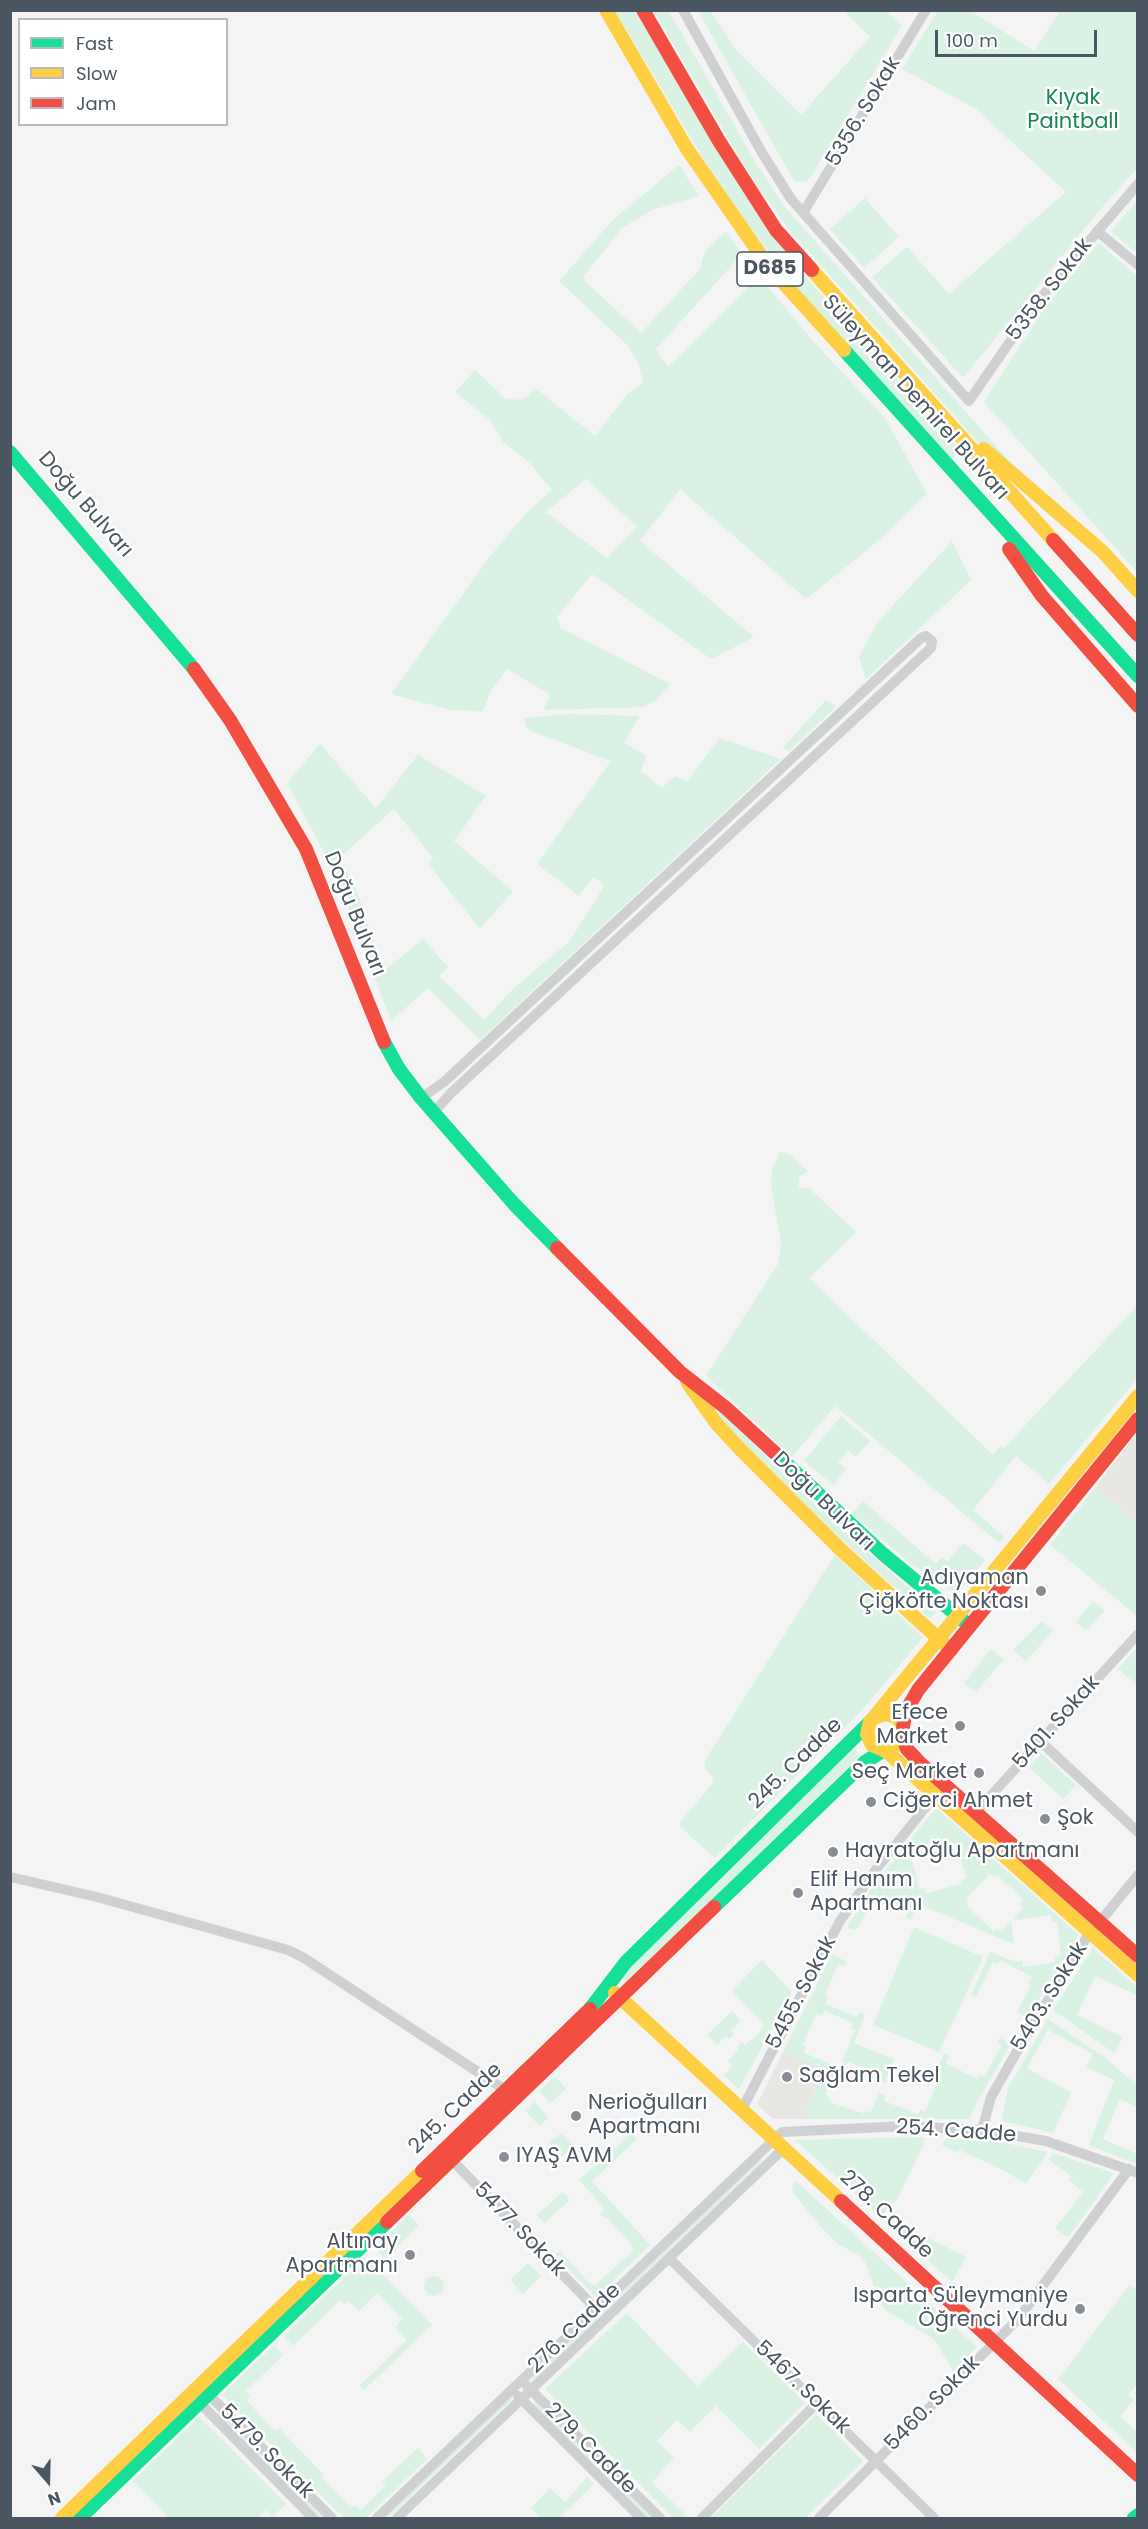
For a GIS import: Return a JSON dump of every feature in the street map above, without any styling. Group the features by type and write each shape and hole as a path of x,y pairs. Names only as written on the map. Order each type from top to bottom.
{"main road":[{"name":"Süleyman Demirel Bulvarı","path":"606,10 687,149 769,267 1137,676"},
{"name":"Süleyman Demirel Bulvarı","path":"643,10 764,213 798,257 1137,635"},
{"path":"918,392 1103,552 1137,591"},
{"name":"Doğu Bulvarı","path":"10,452 164,631 230,720 306,849 330,903 377,1030 399,1069 433,1113 514,1204 680,1371 726,1408 848,1523 970,1626"},
{"path":"975,496 1042,596 1137,706"},
{"name":"Doğu Bulvarı","path":"680,1371 716,1423 741,1450 840,1549 951,1650"},
{"name":"245. Cadde","path":"512,2094 588,2011 626,1962 872,1720 1137,1396"},
{"path":"885,1751 899,1744 906,1711 911,1700 1137,1419"},
{"path":"1137,1956 1095,1927 885,1751 877,1749 868,1740 872,1720 891,1714 903,1732 913,1756 976,1812 1095,1927 1137,1975"},
{"name":"245. Cadde","path":"62,2518 199,2394 512,2094 621,1999 865,1762 885,1751"},
{"name":"278. Cadde","path":"606,1985 1137,2475"},
{"name":"245. Cadde","path":"80,2518 199,2394"}],"street":[{"path":"683,10 761,151 803,213"},
{"name":"5356. Sokak","path":"803,213 926,10"},
{"name":"5358. Sokak","path":"803,213 969,401 1038,301 1137,184"},
{"path":"1096,231 1137,266"},
{"path":"421,1098 444,1082 921,638 926,636 932,641 931,648 451,1093 433,1113"},
{"name":"5401. Sokak","path":"976,1812 1137,1634"},
{"path":"1040,1741 1137,1832"},
{"name":"5455. Sokak","path":"741,2111 840,1921 874,1872 936,1794"},
{"name":"5403. Sokak","path":"982,2130 993,2093 1095,1927 1137,1875"},
{"path":"10,1877 97,1897 288,1950 304,1958 512,2094"},
{"name":"254. Cadde","path":"772,2139 785,2131 850,2127 982,2130 1046,2141 1133,2171"},
{"name":"276. Cadde","path":"377,2518 772,2139"},
{"name":"276. Cadde","path":"397,2518 783,2149"},
{"name":"5477. Sokak","path":"447,2156 596,2309"},
{"name":"5460. Sokak","path":"819,2518 1024,2312 1133,2171"},
{"name":"5467. Sokak","path":"669,2258 934,2518"},
{"name":"279. Cadde","path":"521,2380 660,2518"},
{"name":"279. Cadde","path":"512,2390 641,2518"},
{"name":"5479. Sokak","path":"199,2394 313,2518"},
{"name":"5479. Sokak","path":"199,2394 332,2518"},
{"path":"702,2518 817,2403"}],"shaded area":[{"path":"1137,1433 1137,1523 1095,1488"},
{"path":"783,2052 823,2068 807,2110 807,2119 773,2119 757,2105"}],"green space":[{"path":"615,11 634,11 793,263 961,451 952,459 807,302 724,193"},
{"path":"654,11 669,11 756,163 784,206 1048,505 982,447 788,228 752,179"},
{"path":"698,11 710,11 738,52 801,115 870,37 844,11 886,11 902,26 810,178 805,182 794,181"},
{"name":"Kıyak Paintball","path":"938,11 971,11 1034,51 1060,11 1137,11 1137,168 1093,218 963,378 872,277 907,247 949,294 1066,192 976,109 902,69"},
{"path":"679,165 699,196 652,210 622,228 584,276 586,282 641,333 700,269 704,253 726,231 742,254 656,349 668,367 759,276 812,340 885,418 927,494 878,541 806,599 680,489 640,541 754,637 711,659 592,574 557,617 561,628 670,684 655,701 644,707 543,710 551,695 507,669 490,692 483,711 450,710 391,694 488,559 526,513 552,490 529,462 503,442 490,420 455,392 475,370 505,398 520,400 527,397 535,388 595,436 627,394 643,383 638,362 628,346 559,281 614,219","holes":["586,479 637,527 607,558 546,512"]},
{"path":"865,198 899,237 864,268 830,229"},
{"path":"1137,201 1137,248 1134,251 1111,231"},
{"path":"1099,243 1137,276 1137,572 984,402 1043,310"},
{"path":"952,541 971,580 866,679 859,657 877,623"},
{"path":"826,700 837,706 790,750 782,749"},
{"path":"570,714 640,716 624,742 646,756 641,771 662,788 675,776 687,782 720,738 781,759 480,1040 428,988 391,1021 336,875 287,783 320,744 376,808 418,755 486,796 454,841 513,891 480,929 429,865 433,858 394,809 339,858 358,894 384,971 423,939 448,967 439,976 484,1020 515,987 569,942 603,888 603,884 595,878 592,879 579,896 537,864 611,761 531,731 526,727 524,718"},
{"path":"780,1152 791,1155 808,1171 799,1177 799,1188 809,1188 856,1232 809,1278 993,1455 1000,1446 1004,1448 1137,1306 1137,1379 1049,1484 1016,1456 973,1510 1005,1537 999,1543 835,1406 792,1457 706,1376 778,1264 781,1243 771,1185 772,1170"},
{"path":"720,1412 836,1524 936,1612 930,1619 841,1539 731,1430 718,1414"},
{"path":"841,1416 870,1441 856,1457 848,1451 838,1462 846,1469 833,1485 804,1461"},
{"path":"1095,1488 1137,1523 1136,1615 1050,1545"},
{"path":"863,1501 936,1564 942,1557 947,1561 963,1543 985,1560 957,1594 910,1563 852,1514"},
{"path":"835,1555 923,1637 864,1708 715,1858 680,1827 680,1822 713,1783 712,1776 705,1768 705,1760"},
{"path":"1093,1601 1105,1611 1086,1631 1076,1622"},
{"path":"1042,1621 1053,1631 1026,1661 1013,1650"},
{"path":"1137,1648 1137,1685 1118,1669"},
{"path":"991,1649 1004,1659 976,1692 964,1683"},
{"path":"856,1749 859,1757 627,1981 624,1981 622,1973 851,1751"},
{"path":"1041,1753 1076,1785 1063,1799 1029,1767"},
{"path":"936,1808 1079,1935 1027,2018 1017,2012 1031,1986 1028,1983 1032,1977 1000,1960 998,1964 993,1962 976,1997 971,1995 990,1952 1014,1961 1022,1961 1023,1967 1055,1962 1055,1956 1061,1955 1057,1921 1052,1922 1051,1915 1015,1920 1023,1908 1019,1904 1023,1899 997,1875 995,1878 990,1874 966,1899 969,1902 967,1906 994,1932 997,1928 1001,1932 1011,1921 1014,1944 918,1904 911,1920 905,1917 908,1911 878,1897 876,1901 872,1900 858,1928 853,1930 847,1927 876,1882","holes":["951,1841 953,1846 958,1846 966,1878 961,1880 961,1884 926,1893 924,1888 919,1889 911,1856 918,1854 917,1849"]},
{"path":"914,1927 983,1957 939,2052 873,2025"},
{"path":"1093,1948 1137,1987 1137,1995 1095,1976 1077,2015 1123,2037 1114,2053 1053,2010"},
{"path":"832,1955 846,1961 844,1966 838,1964 825,1996 828,1998 826,2004 857,2017 860,2012 865,2014 854,2043 894,2059 885,2083 877,2080 879,2074 848,2062 846,2066 841,2064 855,2030 851,2028 853,2023 825,2011 822,2016 816,2013 803,2045 806,2046 804,2053 837,2066 825,2095 830,2097 829,2102 865,2114 866,2111 871,2112 879,2093 885,2096 884,2101 918,2114 920,2110 925,2112 938,2081 933,2078 944,2054 949,2056 946,2063 977,2079 980,2075 984,2077 1002,2045 997,2042 1000,2038 1011,2044 976,2104 970,2119 807,2119 807,2110 823,2068 783,2052"},
{"path":"762,1960 792,1992 739,2089 724,2075 733,2066 728,2061 739,2050 737,2047 742,2042 745,2045 759,2033 764,2024 732,1991"},
{"path":"732,2011 741,2021 731,2031 734,2034 729,2039 726,2036 717,2045 707,2035"},
{"path":"1048,2019 1104,2057 1137,2085 1137,2107 1120,2099 1103,2139 1137,2154 1137,2164 1089,2145 1114,2080 1086,2067 1093,2054 1048,2030 1027,2068 1071,2093 1053,2133 1001,2121 1008,2088"},
{"path":"555,2076 566,2089 550,2103 539,2091"},
{"path":"535,2102 549,2118 539,2126 526,2111"},
{"path":"561,2133 574,2146 562,2157 549,2143"},
{"path":"631,2134 637,2139 592,2181 650,2245 596,2297 555,2255 560,2251 589,2283 595,2285 633,2251 632,2245 609,2220 600,2214 605,2209 579,2180"},
{"path":"924,2137 923,2146 896,2202 889,2206 882,2218 795,2140"},
{"path":"946,2138 1000,2142 1048,2152 1026,2184 1003,2170 960,2150 958,2153 942,2145"},
{"path":"1053,2153 1114,2173 1068,2238 1055,2228 1083,2192 1069,2180 1071,2176 1049,2160"},
{"path":"760,2159 762,2161 532,2382 530,2380"},
{"path":"796,2181 977,2347 953,2371 934,2339 887,2311 880,2302 865,2262 857,2254 839,2245 820,2226 793,2193 792,2188"},
{"path":"563,2192 570,2200 544,2223 537,2215"},
{"path":"409,2215 419,2225 385,2258 375,2248"},
{"path":"904,2226 966,2257 952,2282 900,2235"},
{"path":"366,2257 432,2325 364,2390 359,2386 407,2340 395,2328 402,2319 377,2293 359,2311 348,2301 345,2304 340,2300 293,2346 283,2336"},
{"path":"528,2263 541,2276 523,2294 510,2280"},
{"path":"430,2276 438,2276 444,2282 444,2290 438,2296 430,2296 424,2290 424,2282"},
{"path":"1130,2285 1137,2290 1137,2384 1128,2395 1134,2400 1120,2416 1137,2432 1136,2451 1058,2379"},
{"path":"627,2313 697,2386 743,2342 805,2403 759,2449 716,2406 690,2432 677,2420 657,2441 674,2458 652,2482 689,2518 673,2518 545,2389"},
{"path":"274,2345 283,2355 246,2391 250,2397 247,2401 275,2431 279,2428 324,2475 322,2478 351,2508 355,2505 361,2510 386,2485 382,2481 418,2448 427,2459 366,2518 344,2518 222,2395"},
{"path":"509,2398 512,2400 388,2518 384,2518"},
{"path":"535,2401 653,2518 648,2518 533,2404"},
{"path":"219,2412 325,2518 320,2518 216,2415"},
{"path":"816,2414 863,2461 805,2518 711,2518"},
{"path":"199,2417 286,2504 272,2517 266,2510 257,2518 169,2518 133,2481"},
{"path":"587,2477 594,2484 559,2518 541,2518 531,2508 550,2488 565,2502"}],"traffic: fast":[{"path":"844,350 1138,676"},
{"path":"10,452 194,669"},
{"path":"384,1042 399,1069 421,1098 514,1204 557,1248"},
{"path":"775,1453 883,1554 970,1626"},
{"path":"590,2009 626,1962 870,1722"},
{"path":"714,1907 865,1762 884,1750"},
{"path":"80,2518 387,2222"},
{"path":"1134,2518 1138,2515"}],"traffic: slow":[{"path":"606,10 687,149 769,267 844,350"},
{"path":"812,270 1053,540"},
{"path":"984,449 1103,552 1138,591"},
{"path":"687,1382 716,1423 741,1450 840,1549 951,1650"},
{"path":"874,1718 885,1714 897,1717 903,1727 899,1744 886,1751 872,1745 867,1734 870,1722 1138,1396"},
{"path":"886,1751 1138,1975"},
{"path":"615,1993 841,2201"},
{"path":"62,2518 422,2171"}],"traffic: jam":[{"path":"643,10 719,141 776,230 812,270"},
{"path":"1053,540 1138,635"},
{"path":"1009,549 1042,596 1138,706"},
{"path":"194,669 230,720 306,849 384,1042"},
{"path":"557,1248 680,1372 726,1408 775,1453"},
{"path":"903,1727 906,1711 918,1690 1138,1419"},
{"path":"903,1737 907,1749 920,1763 1138,1956"},
{"path":"387,2222 714,1907"},
{"path":"422,2171 590,2009"},
{"path":"841,2201 1138,2475"}],"place":[{"name":"Adıyaman Çiğköfte Noktası","path":"1041,1591"},
{"name":"Efece Market","path":"960,1726"},
{"name":"Seç Market","path":"979,1773"},
{"name":"Ciğerci Ahmet","path":"871,1802"},
{"name":"Şok","path":"1045,1819"},
{"name":"Hayratoğlu Apartmanı","path":"833,1852"},
{"name":"Elif Hanım Apartmanı","path":"798,1893"},
{"name":"Sağlam Tekel","path":"787,2077"},
{"name":"Nerioğulları Apartmanı","path":"576,2116"},
{"name":"IYAŞ AVM","path":"504,2157"},
{"name":"Altınay Apartmanı","path":"410,2255"},
{"name":"Isparta Süleymaniye Öğrenci Yurdu","path":"1080,2309"}]}
